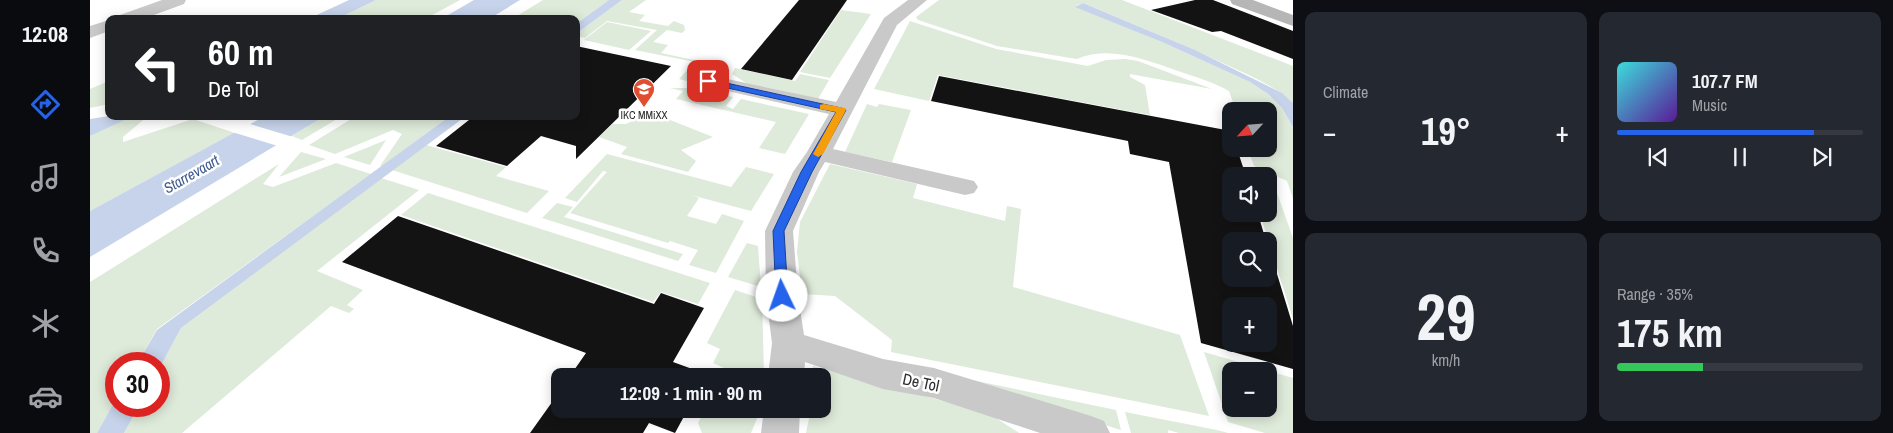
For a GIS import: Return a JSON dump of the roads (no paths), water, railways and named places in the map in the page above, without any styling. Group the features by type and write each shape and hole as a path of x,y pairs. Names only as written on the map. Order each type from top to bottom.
{"street":[{"path":"137,15 178,0"},
{"name":"De Tol","path":"918,0 890,22 819,153 806,172 778,231 787,360 934,383 1053,427 1091,433"},
{"path":"1238,0 1293,21"},
{"path":"90,32 105,26"},
{"path":"708,81 841,110"},
{"path":"819,153 965,187"},
{"path":"780,433 781,418"}],"water":[{"path":"349,0 376,0 345,15 317,15"},
{"path":"474,0 520,0 496,15 448,15"},
{"path":"609,0 622,0 580,31 580,21"},
{"path":"1083,3 1195,50 1282,93 1293,103 1293,127 1278,102 1250,82 1162,42 1075,7"},
{"path":"105,117 105,120 125,120 90,136 90,119"},
{"name":"Starrevaart","path":"258,120 318,120 90,257 90,211"},
{"path":"445,120 461,120 181,328 168,352 144,352 157,330"},
{"path":"106,417 133,417 124,433 97,433"}],"place":[{"name":"IKC MMiXX","path":"644,108"}]}
